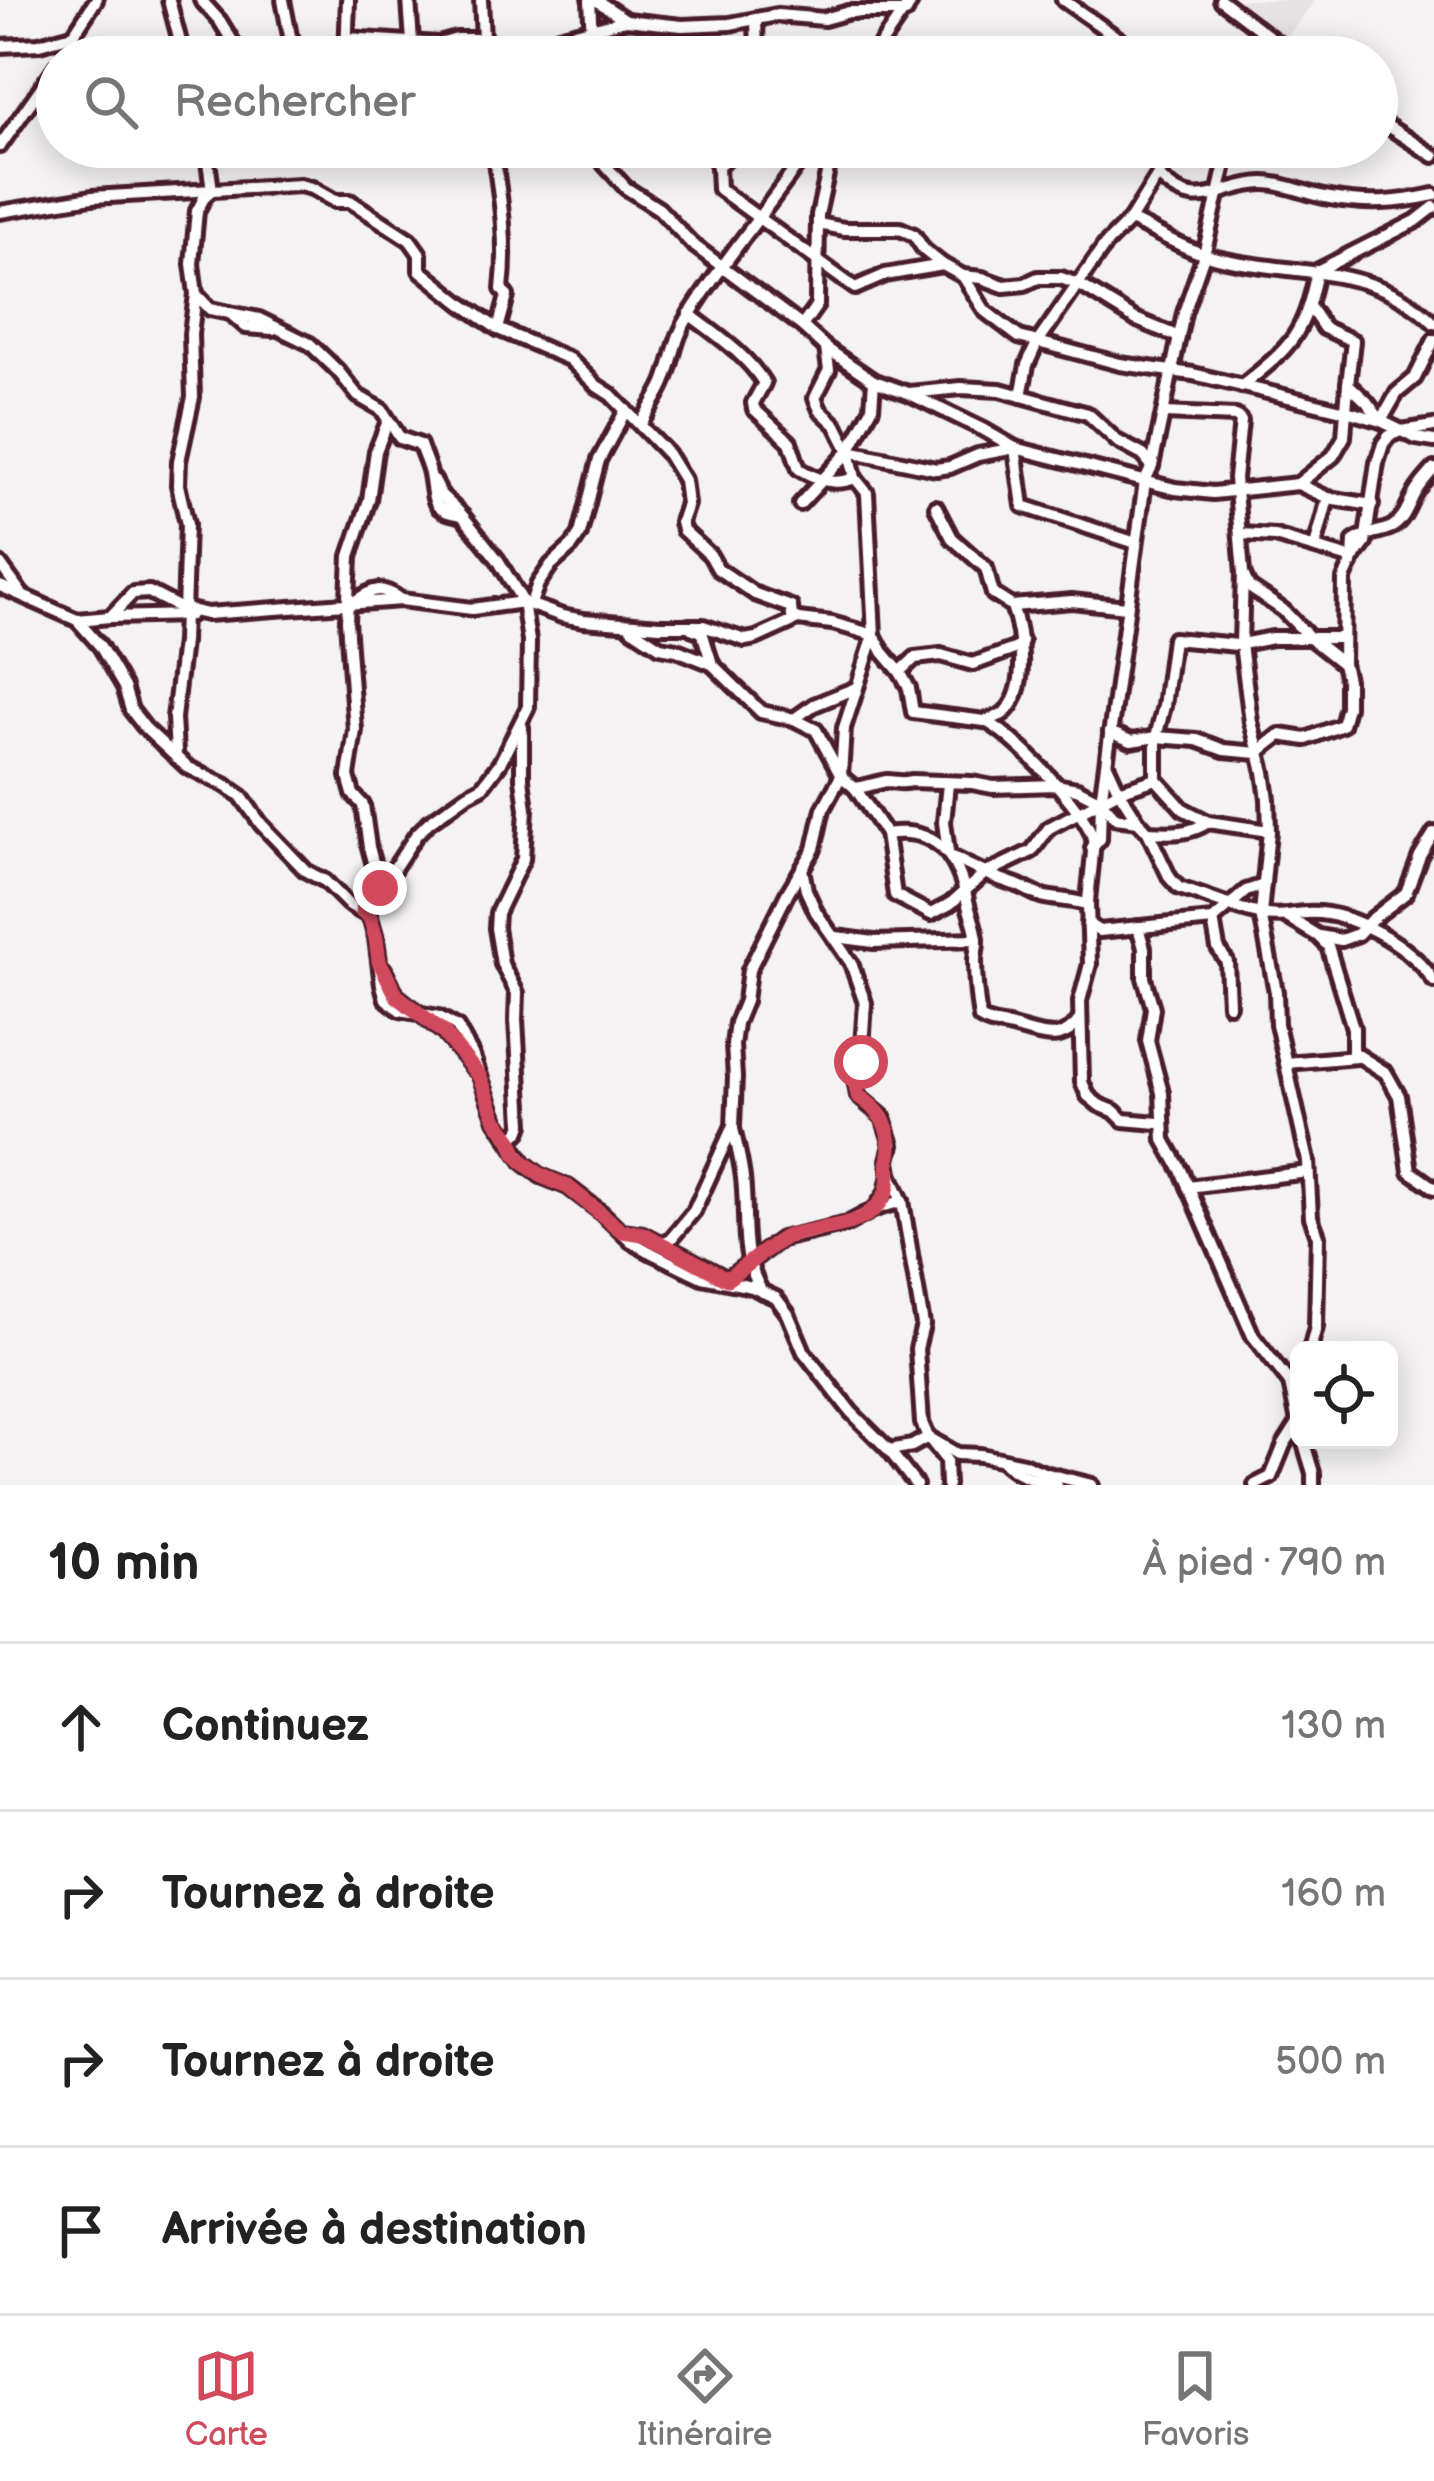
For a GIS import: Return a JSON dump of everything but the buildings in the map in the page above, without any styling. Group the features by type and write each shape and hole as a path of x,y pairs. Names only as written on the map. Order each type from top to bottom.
{"street":[{"path":"69,36 96,0"},
{"path":"169,0 179,36"},
{"path":"201,0 229,36"},
{"path":"283,0 290,36"},
{"path":"346,36 348,0"},
{"path":"409,0 412,36"},
{"path":"481,0 482,36"},
{"path":"592,36 593,0 626,20"},
{"path":"801,0 801,18"},
{"path":"1063,0 1115,36"},
{"path":"1221,0 1260,36"},
{"path":"567,36 626,20 682,26 776,15 824,19 907,4"},
{"path":"886,36 907,4"},
{"path":"756,19 756,36"},
{"path":"0,46 36,44"},
{"path":"0,146 36,95"},
{"path":"1398,134 1434,156"},
{"path":"209,168 212,190"},
{"path":"496,168 505,231 502,289 507,296 498,329"},
{"path":"608,168 626,188 659,209 692,244 874,381 908,393 1015,448 1175,489 1213,493 1298,484 1328,498 1372,505"},
{"path":"718,168 719,190 855,287 884,275 943,266"},
{"path":"640,424 663,386 673,345 689,314 795,168"},
{"path":"802,326 818,305 818,224 828,168"},
{"path":"1021,396 1037,343 1164,168"},
{"path":"1092,848 1100,839 1100,801 1144,481 1152,466 1184,313 1204,255 1224,168"},
{"path":"1158,175 1170,188 1198,196 1266,183 1329,198 1390,204 1434,195"},
{"path":"0,212 92,196 300,185 334,201 350,201 410,240 420,254 420,270 462,304 498,329 569,359 626,410 668,454 684,480 687,504 682,530 710,555 718,569 755,593 782,601 798,619"},
{"path":"177,756 174,718 183,642 187,524 178,485 179,461 193,398 196,211 212,190"},
{"path":"1316,271 1416,221 1434,207"},
{"path":"1130,220 1204,255 1364,282 1399,295 1431,316"},
{"path":"818,224 844,230 900,229 914,235 943,266 1004,286 1061,278 1179,337"},
{"path":"1242,386 1298,334 1316,271"},
{"path":"963,276 985,310 1019,338 1120,364 1346,410 1434,441"},
{"path":"196,294 210,309 259,319 310,344 358,396 382,410 400,438 420,446 434,502 444,513 462,514 527,603 528,707 500,763 482,788 429,822 362,911"},
{"path":"1298,484 1333,456 1344,437 1354,341 1324,328 1309,306"},
{"path":"689,314 738,352 760,376 764,382 752,403 754,409 790,442 799,469 822,481 843,483 855,478"},
{"path":"1381,421 1397,392 1414,379 1434,340"},
{"path":"763,1292 745,1248 743,1177 733,1126 736,1023 746,1001 749,970 814,849 823,809 841,776 844,728 874,635 867,493 855,478 836,425 815,398 829,370 826,348"},
{"path":"800,504 849,452 872,408 874,381"},
{"path":"1348,384 1381,421"},
{"path":"908,393 1000,390 1088,414 1152,466"},
{"path":"527,603 551,565 580,533 599,460 626,410"},
{"path":"1164,413 1235,416 1241,421 1236,490 1243,574 1241,644 1264,772 1269,831 1261,914 1318,1236 1312,1341"},
{"path":"380,888 363,805 353,794 348,776 355,730 347,621 350,556 388,421"},
{"path":"1110,732 1131,740 1197,740 1224,750 1257,753 1280,735 1306,739 1342,725 1347,707 1342,664 1344,579 1365,542 1383,444 1401,431 1434,428"},
{"path":"1416,438 1434,428"},
{"path":"849,452 936,469 1015,448"},
{"path":"1015,448 1023,506 1136,543"},
{"path":"1367,532 1396,524 1434,469"},
{"path":"1316,548 1328,498"},
{"path":"936,506 952,538 986,568 993,594 1012,606 1072,601 1126,607"},
{"path":"1240,534 1275,536 1353,559"},
{"path":"0,563 23,596"},
{"path":"1243,574 1249,587 1283,610 1342,664"},
{"path":"0,586 76,620 100,646 124,687 131,710 145,728 187,766 241,796 306,871 370,917 386,999 400,1010 449,1020 457,1027 496,1120 531,1169 568,1187 631,1241 689,1272 729,1280 776,1298 804,1352 916,1485"},
{"path":"110,617 133,593 149,592 183,612"},
{"path":"76,620 400,600 472,609 527,603 562,616 623,624 703,626 746,640 798,619 832,622 874,635 909,688 914,712 985,721 1003,715 1021,670 1022,642 1012,606"},
{"path":"623,624 660,647 712,664 761,712 794,719 816,730 841,776 855,788 886,834 895,896 931,914 984,874 1032,851 1048,828 1119,791 1156,779"},
{"path":"692,628 702,632 712,664"},
{"path":"1269,831 1208,822 1183,809 1156,779 1156,737 1173,639 1241,644 1272,638 1343,638"},
{"path":"900,672 915,658 941,655 973,664 1022,642"},
{"path":"794,719 856,688"},
{"path":"511,1140 522,1124 515,1020 518,1001 502,964 496,928 497,913 524,859 522,719"},
{"path":"985,721 1006,735 1056,785 1093,838 1090,964 1080,1000 1082,1082 1088,1096 1124,1120 1158,1123"},
{"path":"1106,764 1179,888 1261,914 1287,917 1308,912 1364,927 1400,944 1434,981"},
{"path":"855,788 883,781 1056,785 1100,801 1117,818 1138,821"},
{"path":"948,784 944,821 977,939 980,1018 1038,1036 1072,1031 1081,1018"},
{"path":"1148,832 1180,833 1208,822"},
{"path":"1318,936 1341,940 1358,934 1406,893 1434,833"},
{"path":"886,834 920,834 984,874 1033,895 1088,905"},
{"path":"802,869 816,912 850,963 865,1004 855,1081 858,1096 883,1118 892,1145 890,1174 902,1201 923,1325 917,1349 922,1423 946,1460 947,1480"},
{"path":"1088,924 1099,931 1214,920 1246,891 1264,885"},
{"path":"1287,917 1328,946 1353,1028 1353,1052 1386,1072 1400,1096 1410,1172 1434,1188"},
{"path":"1214,920 1218,948 1227,962 1229,1005"},
{"path":"1138,927 1153,1008 1148,1041 1161,1088 1165,1140"},
{"path":"836,937 874,942 977,939"},
{"path":"1286,1063 1358,1057"},
{"path":"1161,1088 1152,1111 1253,1336 1290,1383"},
{"path":"662,1243 694,1211 733,1126"},
{"path":"1188,1186 1308,1172"},
{"path":"875,1209 886,1193 890,1174"},
{"path":"729,1280 781,1239 847,1224 902,1201"},
{"path":"622,1231 643,1234 729,1280"},
{"path":"889,1450 928,1437"},
{"path":"928,1437 957,1454 1002,1460 1092,1485"},
{"path":"1255,1485 1271,1478 1290,1437"},
{"path":"1305,1449 1313,1485"},
{"path":"947,1480 956,1463 968,1455"},
{"path":"1002,1460 1029,1479 1056,1485"}],"shaded area":[{"path":"1229,0 1315,0 1288,36 1279,36"}],"route":[{"path":"380,888 362,911 370,917 379,961 397,996 443,1032 480,1077 496,1120 516,1154 531,1169 568,1187 622,1231 643,1234 727,1279 781,1239 847,1224 875,1209 886,1193 892,1145 883,1118 858,1096 855,1081 861,1062"}]}
